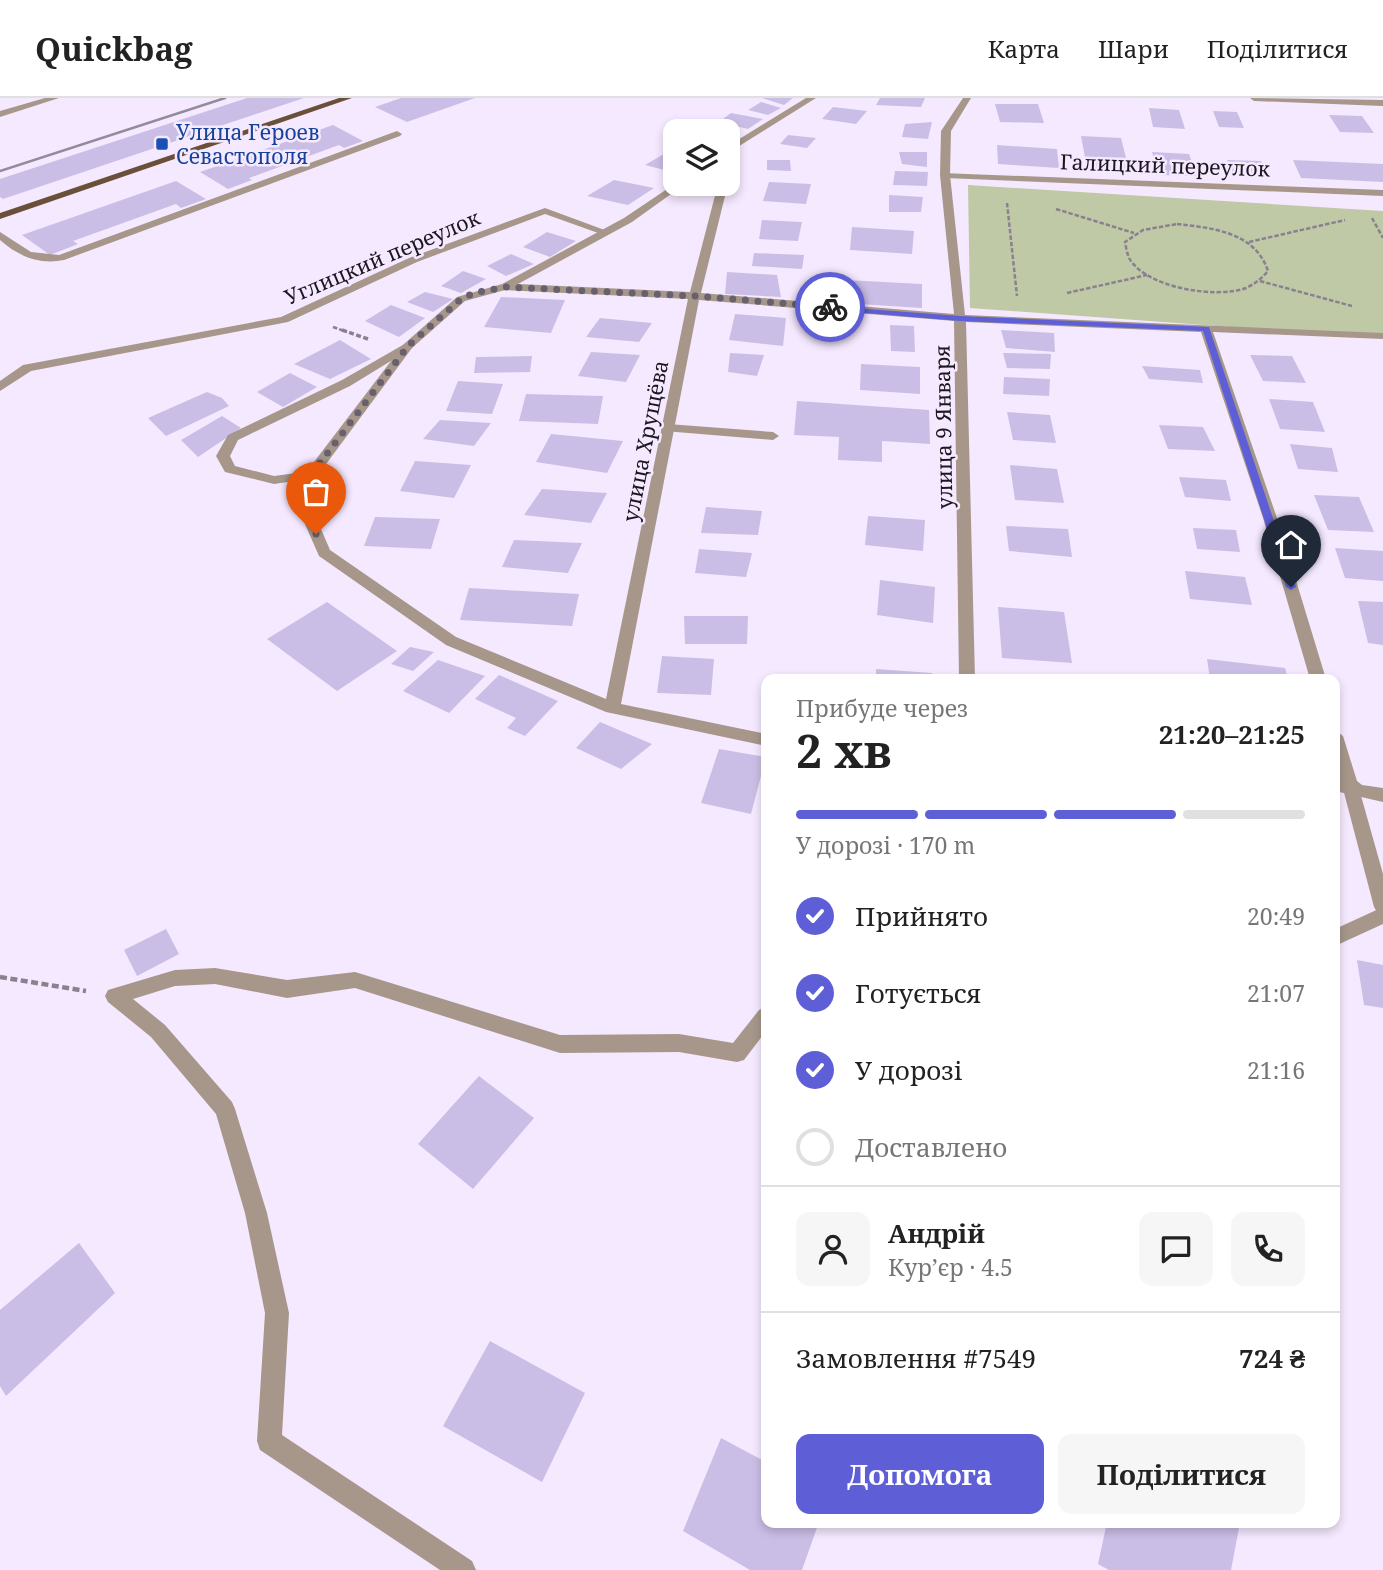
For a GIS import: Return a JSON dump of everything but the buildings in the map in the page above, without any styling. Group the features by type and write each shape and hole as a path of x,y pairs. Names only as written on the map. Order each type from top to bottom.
{"main road":[{"path":"0,216 348,98"}],"street":[{"path":"0,114 55,98"},
{"path":"740,143 812,98"},
{"name":"улица 9 Января","path":"967,98 946,131 945,175 960,318 967,674"},
{"path":"1254,98 1383,103"},
{"path":"0,235 19,252 47,259 60,258 397,134"},
{"name":"Галицкий переулок","path":"945,175 1383,193"},
{"path":"505,287 605,232 663,195"},
{"name":"улица Хрущёва","path":"612,708 695,296 720,196"},
{"name":"Углицкий переулок","path":"0,387 27,368 284,320 414,260 545,211 605,232"},
{"path":"311,475 274,480 230,469 222,456 233,438 346,383 403,349 461,299 482,291 505,287 695,296 960,318 1383,336"},
{"path":"1206,329 1270,517 1317,674"},
{"path":"403,349 311,475 308,515 324,553 451,641 612,708 761,739"},
{"path":"668,428 773,436"},
{"path":"1340,766 1343,784 1383,907"},
{"path":"1343,784 1358,791 1383,795"},
{"path":"1340,936 1383,915"},
{"path":"115,996 175,978 215,976 287,989 355,980 560,1044 679,1043 737,1053 761,1022"},
{"path":"115,996 158,1031 225,1109 256,1213 277,1313 269,1441 463,1570"}],"path":[{"path":"1006,193 1018,305"},
{"path":"1370,214 1383,238"},
{"path":"1249,242 1357,217"},
{"path":"1152,226 1204,226 1230,233 1249,242 1266,257 1268,271 1260,281 1241,289 1215,292 1158,281 1136,269 1124,254 1125,242 1134,233 1152,226"},
{"path":"1260,281 1358,308"},
{"path":"284,320 321,323 403,349"},
{"path":"0,977 115,996"}],"green space":[{"path":"968,185 1383,211 1383,338 970,308"}],"railway":[{"path":"0,171 225,98"}],"way so far":[{"path":"316,534 308,515 311,475 408,346 461,299 474,293 505,287 695,296 830,307"}],"place":[{"name":"Улица Героев Севастополя","path":"162,144"}],"route":[{"path":"830,307 960,318 1206,329 1291,587"}]}
